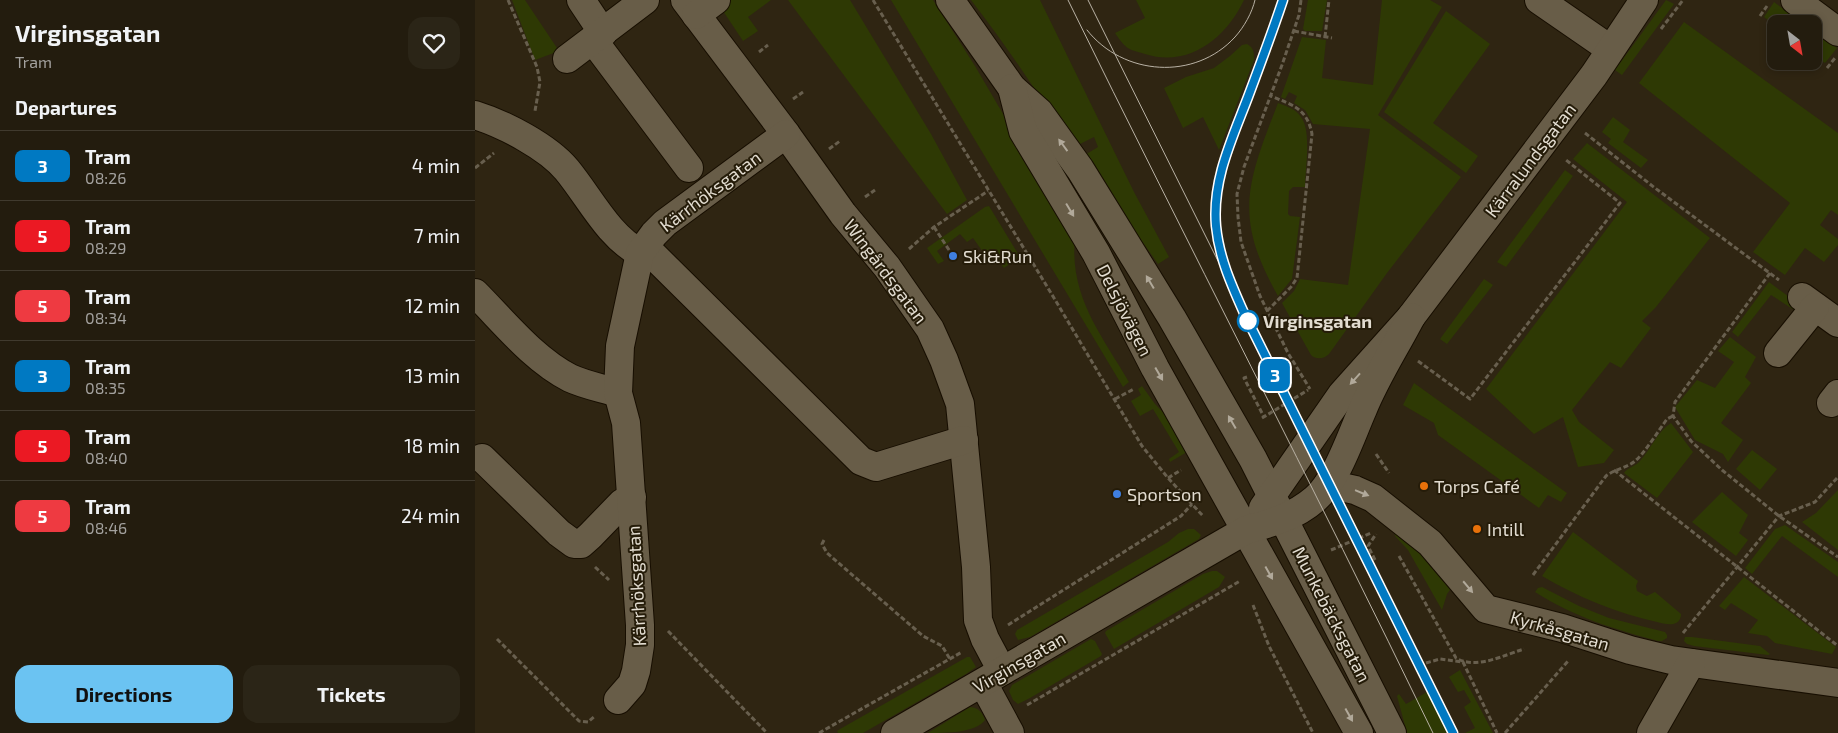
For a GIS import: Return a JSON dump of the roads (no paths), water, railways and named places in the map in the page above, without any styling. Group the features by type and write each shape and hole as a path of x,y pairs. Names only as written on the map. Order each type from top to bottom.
{"street":[{"path":"581,0 598,36 689,168"},
{"path":"567,59 645,0"},
{"name":"Delsjövägen","path":"950,0 1012,88 1039,112 1080,169 1172,318 1279,507"},
{"path":"1539,0 1610,49"},
{"name":"Kärralundsgatan","path":"1246,530 1279,507 1297,460 1342,394 1411,317 1594,75 1644,0"},
{"path":"1795,0 1838,32"},
{"name":"Wingårdsgatan","path":"699,5 786,134 843,214 887,266 930,329 944,360 960,404 976,567 979,620 1006,726"},
{"name":"Delsjövägen","path":"1012,88 1023,131 1096,253 1155,368 1246,530"},
{"path":"475,115 506,127 555,157 618,237 630,248 643,250 861,462 876,467 964,440"},
{"name":"Kärrhöksgatan","path":"618,700 632,684 640,645 639,604 626,423 618,393 620,346 643,250 665,222 786,134"},
{"path":"475,294 532,350 553,367 571,378 618,393"},
{"path":"1778,353 1808,302 1838,323"},
{"name":"Kärralundsgatan","path":"1279,507 1299,512 1316,498 1328,484 1355,429 1363,408 1411,317"},
{"name":"Kärrhöksgatan","path":"482,458 559,533 573,543 581,544 622,503 631,497"},
{"path":"1253,459 1275,462 1297,460"},
{"name":"Kyrkåsgatan","path":"1328,484 1355,490 1373,498 1430,543 1486,609 1562,628 1631,650 1681,661 1838,683"},
{"name":"Munkebäcksgatan","path":"1279,507 1392,733"},
{"name":"Virginsgatan","path":"895,733 1246,530"},
{"name":"Munkebäcksgatan","path":"1246,530 1359,733"},
{"path":"1651,733 1681,661"}],"tram line":[{"path":"1068,0 1433,733"},
{"path":"1088,0 1218,261"},
{"path":"1087,30 1102,45 1120,57 1139,64 1159,67 1180,66 1200,61 1219,51 1235,37 1247,20 1255,0"},
{"path":"1283,0 1224,160 1217,192 1216,209 1216,226 1220,249 1230,281 1244,313 1453,733"},
{"name":"3","path":"1283,0 1220,172 1216,200 1216,224 1221,256 1244,313 1453,733"}],"place":[{"name":"Ski&Run","path":"953,256"},
{"name":"Virginsgatan","path":"1248,321"},
{"name":"Torps Café","path":"1424,486"},
{"name":"Sportson","path":"1117,494"},
{"name":"Intill","path":"1477,529"}]}
